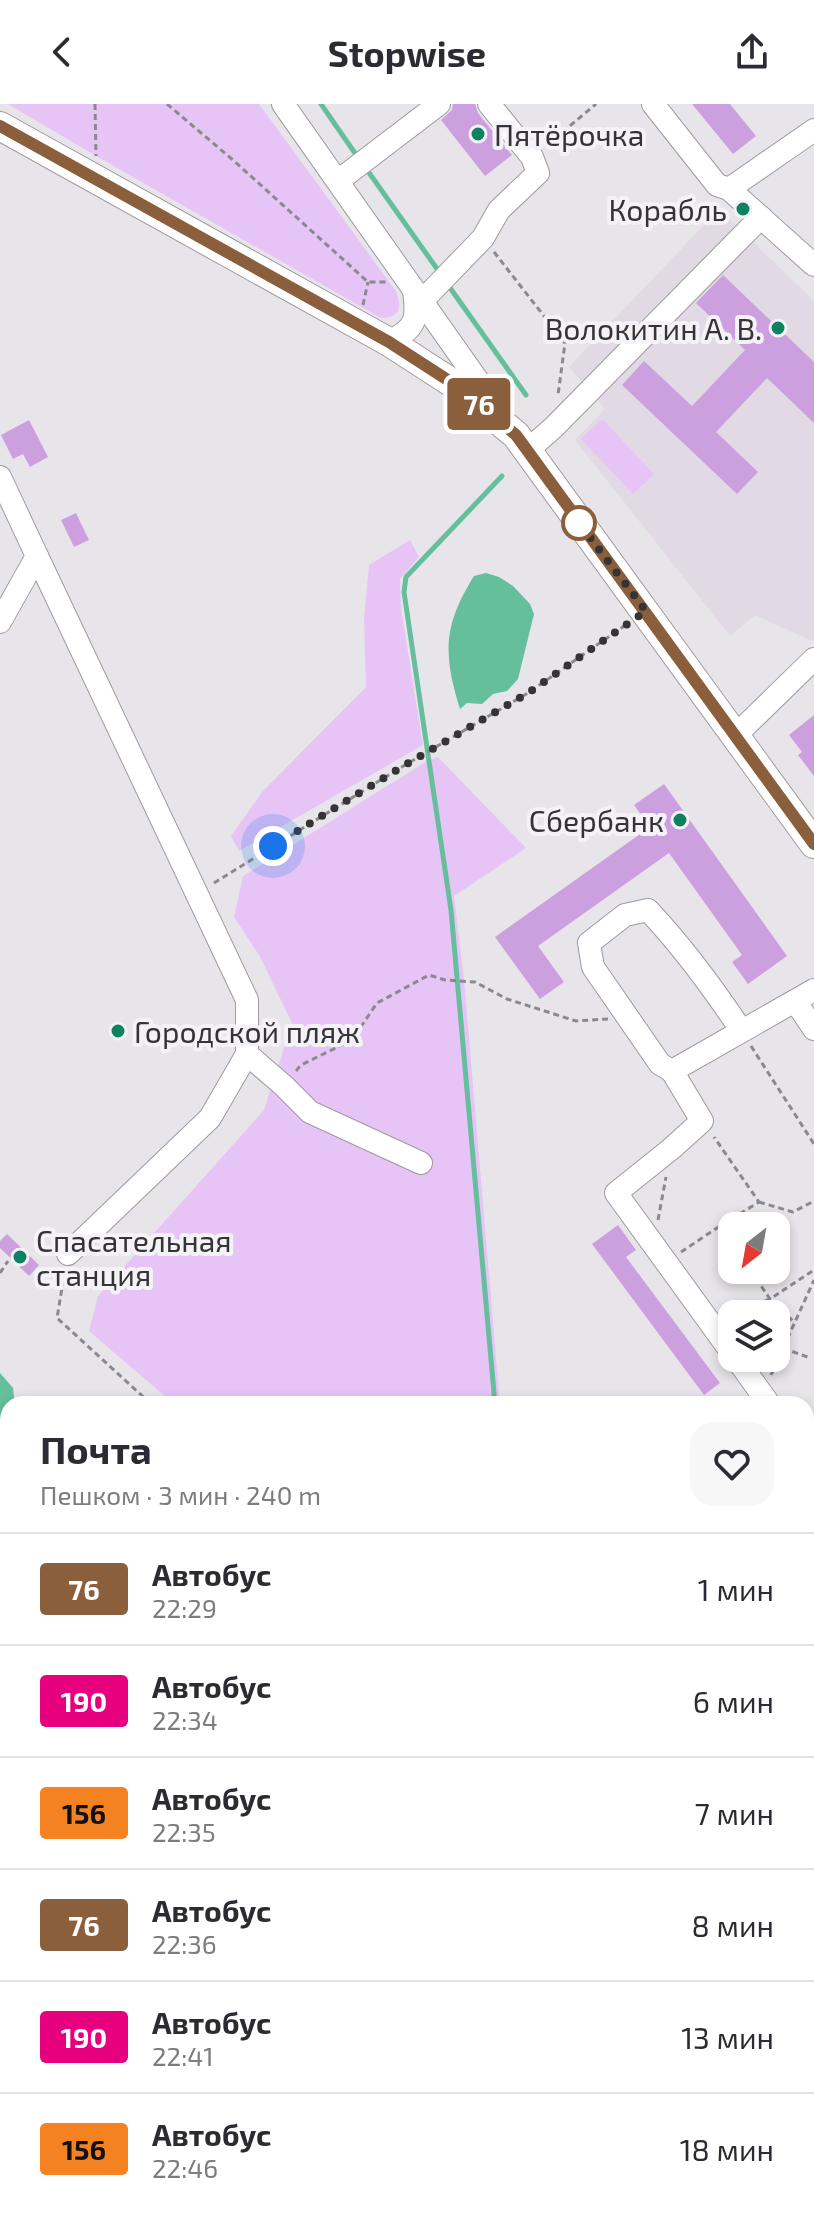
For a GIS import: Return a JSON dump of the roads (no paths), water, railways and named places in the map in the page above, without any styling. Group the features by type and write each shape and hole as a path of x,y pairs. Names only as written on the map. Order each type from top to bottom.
{"main road":[{"path":"0,126 389,342 457,386 522,442 814,844"}],"street":[{"path":"283,104 522,442 554,427 761,217"},
{"path":"338,181 439,104"},
{"path":"389,342 406,334 413,325 418,296 483,238 499,210 538,173 532,157 489,104"},
{"path":"653,104 717,185 729,189 812,259"},
{"path":"729,189 814,130"},
{"path":"0,477 247,1000 247,1054 210,1118 68,1254"},
{"path":"0,622 37,556"},
{"path":"734,737 814,659"},
{"path":"718,1334 616,1193 702,1121 672,1071 660,1064 593,967 589,943 625,915 648,910 674,937 741,1030"},
{"path":"672,1071 804,995 814,1029"},
{"path":"247,1054 310,1112 421,1163"},
{"path":"746,1372 763,1396"}],"waterway":[{"path":"321,104 359,159"},
{"path":"365,167 440,273"},
{"path":"448,285 526,395"},
{"path":"494,1396 451,910 404,592 406,577 502,476"}],"place":[{"name":"Пятёрочка","path":"478,134"},
{"name":"Корабль","path":"743,209"},
{"name":"Волокитин А. В.","path":"778,328"},
{"name":"Сбербанк","path":"680,820"},
{"name":"Городской пляж","path":"118,1031"},
{"name":"Спасательная станция","path":"20,1257"}]}
